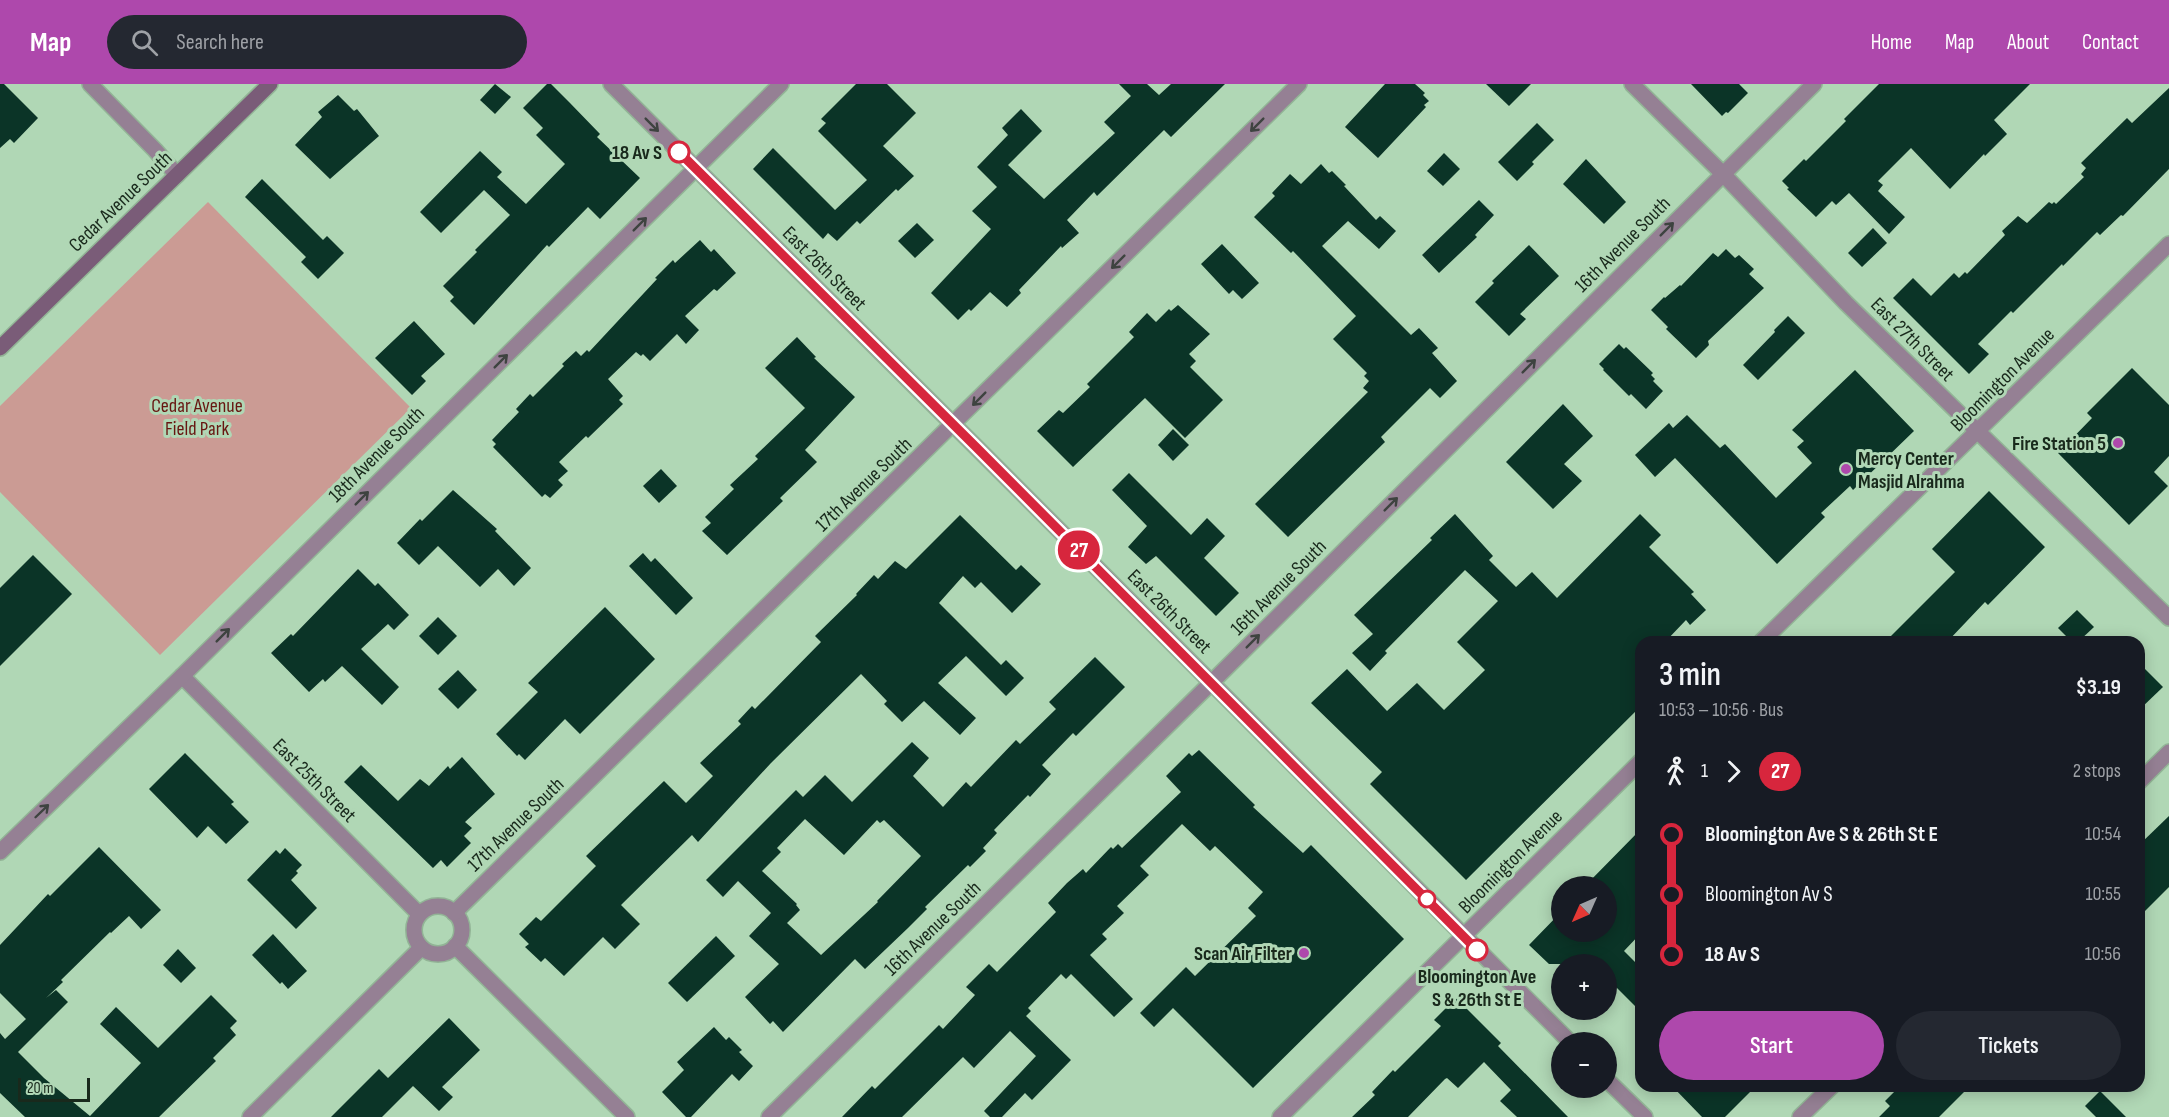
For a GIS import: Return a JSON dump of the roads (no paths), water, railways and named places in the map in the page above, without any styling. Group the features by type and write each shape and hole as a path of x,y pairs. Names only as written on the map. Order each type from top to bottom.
{"main road":[{"name":"Cedar Avenue South","path":"0,348 270,84"}],"street":[{"path":"90,84 148,142 177,175"},
{"name":"East 26th Street","path":"611,84 954,424 1336,810 1560,1032"},
{"name":"18th Avenue South","path":"0,852 182,676 781,84"},
{"name":"17th Avenue South","path":"454,913 1299,84"},
{"name":"East 27th Street","path":"1632,84 1723,174 1846,303 2169,618"},
{"name":"16th Avenue South","path":"769,1117 1211,683 1814,84"},
{"name":"Bloomington Avenue","path":"1767,636 1978,433 2169,244"},
{"name":"East 25th Street","path":"182,676 420,914"},
{"path":"2145,776 2169,752"},
{"name":"Bloomington Avenue","path":"1280,1117 1635,767"},
{"path":"440,906 454,913 461,926 459,940 455,946 449,951 435,954 421,948 414,935 414,927 420,914 426,909 440,906"},
{"path":"455,946 627,1117"},
{"path":"250,1117 421,948"},
{"path":"1617,1090 1645,1117"},
{"path":"1800,1117 1826,1092"}],"place":[{"name":"18 Av S","path":"679,152"},
{"name":"Fire Station 5","path":"2118,443"},
{"name":"Mercy Center Masjid Alrahma","path":"1846,469"},
{"name":"Bloomington Ave S & 26th St E","path":"1477,950"},
{"name":"Scan Air Filter","path":"1304,953"}],"park label":[{"name":"Cedar Avenue Field Park","path":"197,416"}]}
